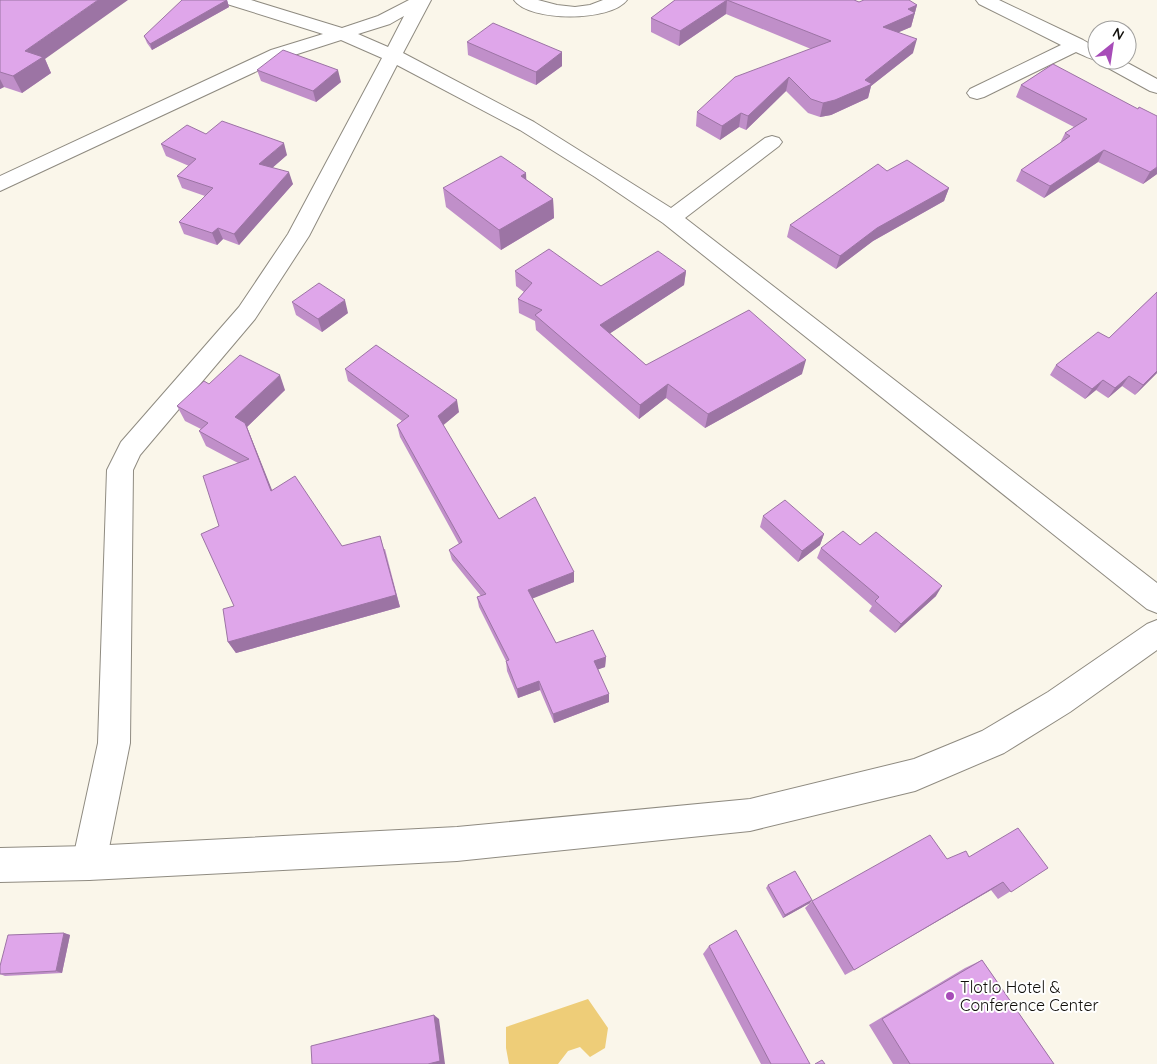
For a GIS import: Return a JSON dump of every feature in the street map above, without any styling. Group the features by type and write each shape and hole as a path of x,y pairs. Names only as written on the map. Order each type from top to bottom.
{"street":[{"path":"233,0 340,33 392,55 527,126 602,172 671,218 1157,600"},
{"path":"0,184 278,54 384,20 421,0"},
{"path":"89,863 114,743 120,470 130,449 247,313 298,236 421,0"},
{"path":"523,0 538,7 566,11 591,10 618,0"},
{"path":"985,0 1087,49"},
{"path":"977,93 1077,44"},
{"path":"1126,70 1157,87"},
{"path":"671,218 772,142"},
{"path":"0,865 89,863 457,844 750,815 915,775 993,742 1059,702 1157,633"}],"shaded area":[{"path":"588,999 608,1028 605,1048 590,1057 580,1047 568,1051 558,1064 509,1064 506,1048 506,1027"}],"building":[{"path":"0,0 98,0 25,51 43,57 13,76 0,72"},
{"path":"182,0 227,0 150,44 144,36"},
{"path":"675,0 727,0 680,31 651,18"},
{"path":"727,0 854,0 859,2 864,0 909,0 917,5 908,9 915,13 883,27 917,39 865,80 872,84 835,100 823,103 811,99 789,77 748,116 741,113 722,126 697,112 735,77 831,41"},
{"path":"493,23 562,52 536,72 467,42"},
{"path":"283,50 338,70 313,91 257,70"},
{"path":"1053,64 1138,109 1139,107 1157,116 1157,167 1150,172 1104,150 1050,186 1021,170 1070,136 1065,133 1087,119 1021,85"},
{"path":"222,121 284,143 259,164 289,172 234,234 218,228 212,233 179,222 213,188 177,176 196,159 161,144 187,125 206,134"},
{"path":"501,156 526,173 521,176 553,199 499,230 443,188"},
{"path":"907,160 949,188 877,228 840,256 790,225 878,164 887,171"},
{"path":"549,249 601,286 658,251 686,271 600,325 646,365 749,310 806,360 708,414 668,384 640,405 535,315 542,310 518,299 532,283 515,271"},
{"path":"319,283 345,300 318,319 292,302"},
{"path":"1157,292 1157,371 1143,385 1129,376 1115,388 1103,380 1092,389 1056,365 1098,332 1109,338"},
{"path":"376,345 457,400 438,416 499,519 535,497 574,572 528,590 556,643 593,630 606,657 594,661 609,694 553,714 539,681 517,689 506,661 509,660 477,597 486,594 449,550 462,542 397,425 409,416 345,369"},
{"path":"240,355 280,375 235,417 245,423 271,491 295,476 342,546 380,536 396,595 228,642 223,609 234,606 201,534 219,526 203,476 249,459 199,431 208,423 177,406 204,381 209,384"},
{"path":"785,500 824,534 802,551 763,516"},
{"path":"843,531 860,545 876,532 942,586 901,624 875,601 879,597 821,548"},
{"path":"1018,828 1048,868 1011,892 1003,882 854,970 812,901 930,835 947,859 966,851 969,857"},
{"path":"795,871 812,900 785,915 768,885"},
{"path":"736,930 810,1064 771,1064 709,946"},
{"path":"64,933 56,971 0,974 0,966 8,935"},
{"name":"Tlotlo Hotel & Conference Center","path":"982,960 1054,1064 910,1064 882,1019"},
{"path":"434,1015 440,1061 428,1064 312,1064 311,1046"},
{"path":"822,1060 825,1064 815,1064"}],"place":[{"name":"Tlotlo Hotel & Conference Center","path":"950,996"}]}
